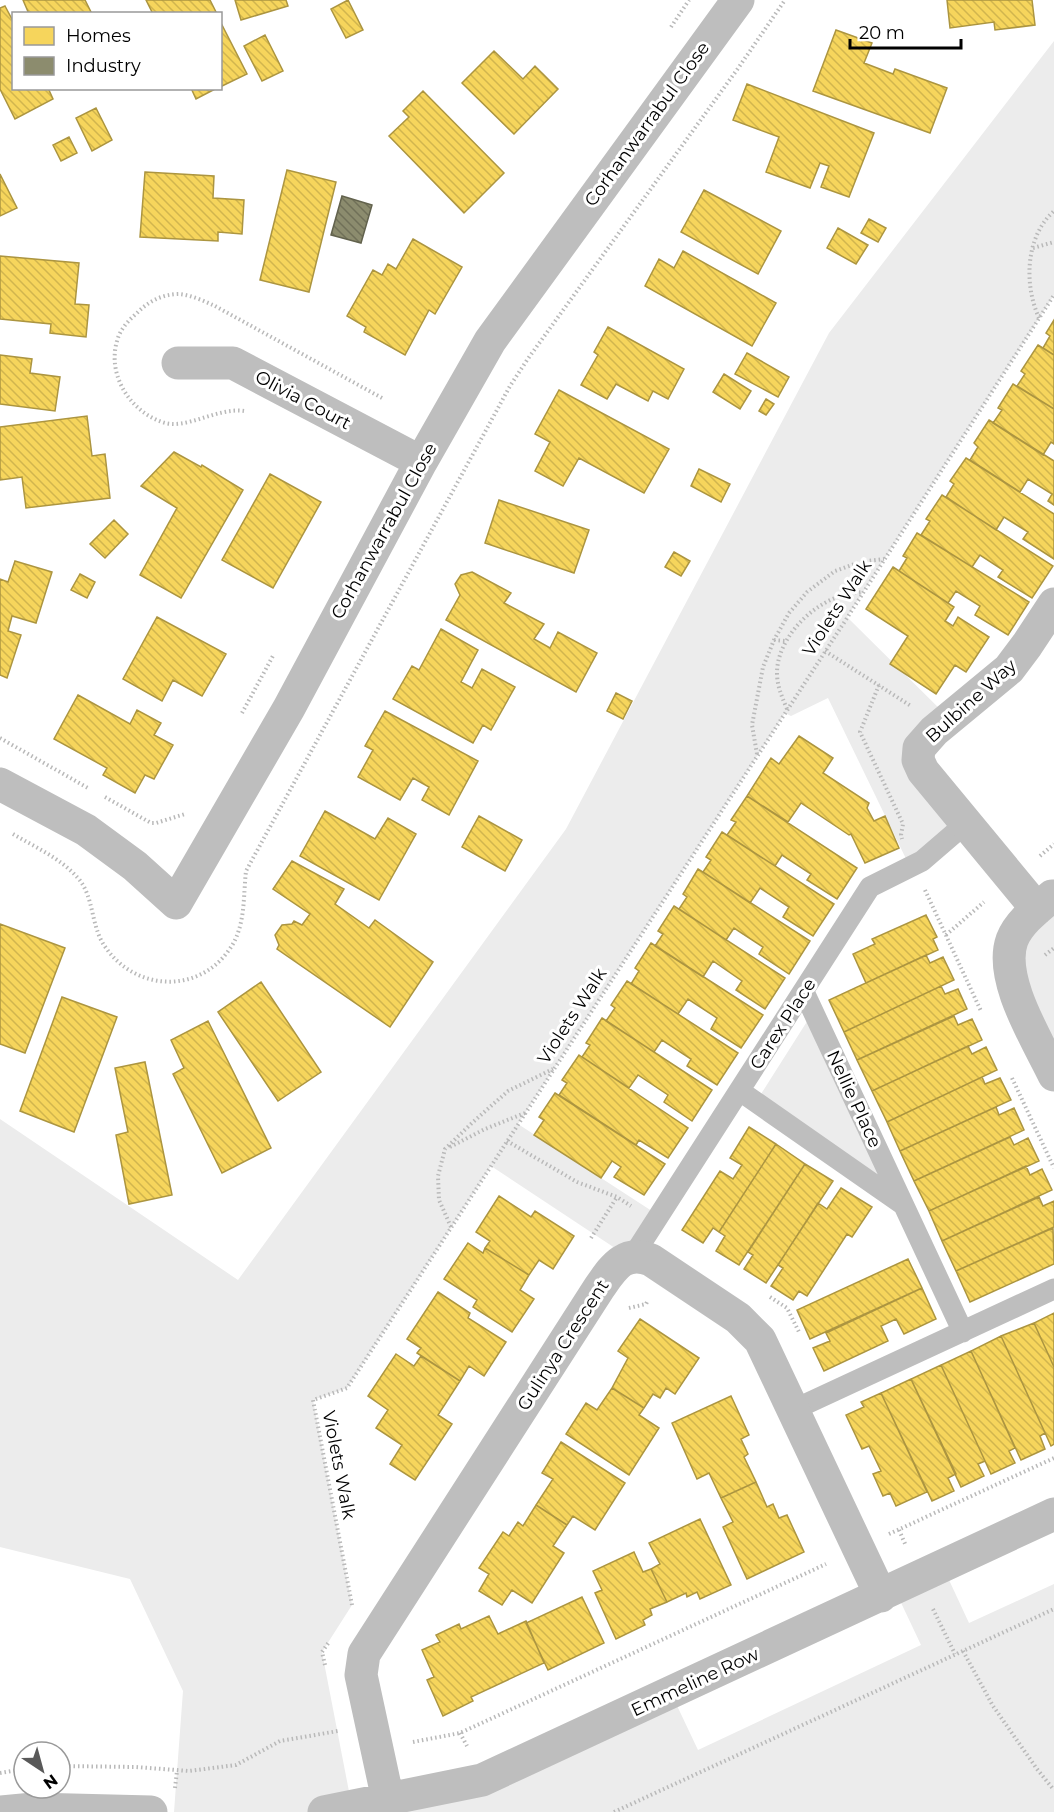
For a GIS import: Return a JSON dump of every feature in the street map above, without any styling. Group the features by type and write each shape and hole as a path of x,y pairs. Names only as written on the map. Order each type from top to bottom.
{"street":[{"name":"Corhanwarrabul Close","path":"0,784 86,830 135,866 176,903 289,708 421,462 490,341 738,0"},
{"name":"Olivia Court","path":"178,363 233,363 421,462"},
{"name":"Bulbine Way","path":"1045,902 965,824 923,771 918,759 919,748 934,731 1009,669 1028,645 1054,604"},
{"path":"1045,902 1021,924 1012,940 1010,967 1019,1001 1054,1076"},
{"path":"633,1256 651,1260 747,1325 760,1340 881,1596"},
{"name":"Gulinya Crescent","path":"388,1800 361,1675 364,1654 599,1288 611,1271 625,1259 633,1256"},
{"name":"Emmeline Row","path":"324,1812 482,1780 1054,1514"},
{"path":"0,1812 163,1802"}],"lane":[{"name":"Carex Place","path":"633,1256 870,888 922,861 965,824"},
{"name":"Nellie Place","path":"804,992 963,1332"},
{"name":"Nellie Place","path":"740,1090 904,1206"},
{"path":"793,1410 1054,1289"}],"path":[{"path":"1039,318 1029,290 1030,263 1033,248 1049,216 1054,212"},
{"path":"1033,248 1054,242"},
{"name":"Violets Walk","path":"346,1615 352,1605 313,1400 347,1388 1054,295"},
{"path":"757,754 752,725 763,667 774,640 789,613 807,592 835,571 860,562 885,559"},
{"path":"787,709 779,691 776,672 786,641 796,627 815,609 836,597 863,591"},
{"path":"774,640 786,641"},
{"path":"238,719 279,645"},
{"path":"0,738 91,789"},
{"path":"101,795 151,823 156,824 182,817 186,813"},
{"path":"946,935 991,896"},
{"path":"451,1227 439,1200 438,1176 445,1149 508,1091 554,1069"},
{"path":"445,1149 525,1112"},
{"path":"507,1141 577,1182 617,1197 654,1221"},
{"path":"648,1300 657,1306"},
{"path":"883,1537 1054,1458"},
{"path":"411,1743 460,1733 829,1563"},
{"path":"932,1606 955,1654"},
{"path":"614,1812 1054,1609"},
{"path":"327,1675 322,1652 334,1634"},
{"path":"963,1651 993,1706 1054,1790"},
{"path":"336,1719 340,1739"},
{"path":"72,1766 136,1767 177,1771 236,1765 280,1741 339,1731"},
{"path":"163,1802 177,1771"}],"shaded area":[{"path":"1054,41 1054,295 847,617 950,719 925,741 965,824 910,867 828,698 791,716 785,713 518,1124 658,1215 630,1258 491,1166 347,1388 313,1400 352,1605 322,1652 352,1807 388,1800 671,1693 698,1750 921,1645 895,1590 943,1567 969,1623 1054,1584 1054,1812 174,1812 183,1691 130,1579 0,1547 0,1119 238,1280 566,829 829,333"},
{"path":"1054,894 1054,1075 1019,1001 1021,924"},
{"path":"813,1012 904,1205 756,1102"}],"building: Homes":[{"path":"23,0 85,0 91,12 28,12"},
{"path":"146,0 210,0 216,12 152,12"},
{"path":"235,0 286,0 288,6 241,20"},
{"path":"348,0 363,30 346,38 331,9"},
{"path":"947,0 1032,0 1035,25 995,30 994,22 950,28"},
{"path":"5,6 12,19 12,90 49,90 53,99 15,119 0,89 0,8"},
{"path":"222,25 247,74 222,86"},
{"path":"836,30 872,43 864,63 893,74 895,69 947,88 930,133 813,91"},
{"path":"265,35 283,71 262,81 244,46"},
{"path":"494,51 523,79 535,66 558,89 514,134 462,83"},
{"path":"747,84 874,133 849,197 821,187 829,166 820,163 810,188 766,172 779,137 733,120"},
{"path":"192,90 213,90 196,99"},
{"path":"423,91 504,173 464,213 389,136 409,117 403,111"},
{"path":"96,108 112,140 92,151 76,118"},
{"path":"69,137 77,153 61,161 53,145"},
{"path":"287,170 336,182 309,292 260,280"},
{"path":"145,172 214,176 213,198 244,200 242,234 218,232 218,241 140,237"},
{"path":"0,174 17,208 0,216"},
{"path":"704,190 781,231 758,274 681,232"},
{"path":"869,219 886,228 878,242 861,233"},
{"path":"838,228 868,245 856,264 827,248"},
{"path":"413,239 462,267 435,314 429,310 405,355 364,332 366,327 347,316 373,270 382,275 388,264 396,269"},
{"path":"683,251 776,303 752,346 645,286 659,259 674,268"},
{"path":"0,256 79,263 75,304 89,305 86,337 50,333 51,324 0,319"},
{"path":"1054,320 1054,355 1043,348 1050,336 1046,333"},
{"path":"608,327 684,369 668,399 653,391 648,401 616,384 607,399 581,385 598,355 594,352"},
{"path":"1038,345 1054,355 1054,409 1017,386 1025,374 1021,371"},
{"path":"747,353 789,377 778,397 735,374"},
{"path":"0,355 32,359 30,373 60,377 55,411 0,404"},
{"path":"724,374 751,391 740,409 713,392"},
{"path":"1013,384 1054,409 1054,444 1051,442 1043,455 993,423 1002,410 998,408"},
{"path":"559,390 669,449 644,493 579,458 563,486 535,471 550,442 535,434"},
{"path":"766,399 774,404 766,415 759,411"},
{"path":"87,416 92,456 105,454 110,498 26,508 22,477 0,480 0,427"},
{"path":"989,420 1054,461 1054,505 1048,501 1052,494 1028,479 1020,492 970,460 978,447 974,443"},
{"path":"174,452 201,467 202,465 243,490 181,598 140,575 177,508 141,486"},
{"path":"966,458 1054,514 1054,559 1023,539 1028,532 1004,517 996,530 946,497 954,484 950,481"},
{"path":"699,469 730,484 721,502 691,486"},
{"path":"270,474 321,502 273,588 222,560"},
{"path":"942,495 1053,566 1032,598 998,577 1003,570 980,555 972,567 921,535 930,521 926,519"},
{"path":"499,500 589,530 574,573 485,543"},
{"path":"114,520 128,534 105,558 90,544"},
{"path":"917,533 1029,602 1008,635 975,615 980,606 956,591 948,603 899,571 907,558 903,556"},
{"path":"674,552 690,561 681,576 665,567"},
{"path":"15,561 52,572 36,623 12,616 8,631 21,635 7,678 0,675 0,579 8,582"},
{"path":"893,567 954,607 945,621 953,626 958,617 989,637 966,672 955,665 936,694 890,664 908,636 866,609"},
{"path":"472,572 511,593 504,603 544,624 534,639 550,648 558,632 597,653 576,692 446,620 460,595 455,584 461,575"},
{"path":"80,574 95,582 87,598 71,590"},
{"path":"157,617 226,654 202,696 173,680 162,701 123,679"},
{"path":"441,629 478,650 461,682 472,688 482,669 515,687 491,730 483,725 473,743 393,699 412,666 419,670"},
{"path":"616,693 632,701 623,719 607,711"},
{"path":"78,695 130,724 137,710 161,723 154,735 173,745 154,779 145,775 135,793 103,775 107,768 54,739"},
{"path":"385,711 478,761 449,815 422,800 429,787 413,778 400,800 358,777 373,750 365,746"},
{"path":"799,736 833,758 823,773 869,803 867,808 874,821 885,816 899,848 865,863 851,834 849,835 801,803 788,822 747,796 771,758 779,764"},
{"path":"747,796 857,868 837,899 807,880 811,874 782,855 775,866 727,835 736,822 731,820"},
{"path":"325,811 375,839 388,818 416,834 379,900 300,856"},
{"path":"479,816 522,840 505,871 462,847"},
{"path":"722,832 834,904 813,936 783,917 789,907 760,888 750,903 703,872 711,860 706,857"},
{"path":"292,861 344,889 335,904 369,928 375,920 433,962 390,1027 277,949 279,945 275,935 282,925 292,924 294,921 302,925 310,914 273,889"},
{"path":"698,869 810,941 789,974 759,954 763,947 734,928 726,940 679,909 687,897 683,894"},
{"path":"674,906 785,978 765,1009 736,990 742,981 713,961 703,977 655,946 663,934 658,931"},
{"path":"926,915 937,937 933,939 938,950 866,983 853,954 875,944 872,939"},
{"path":"0,924 65,948 25,1053 0,1044"},
{"path":"651,943 763,1015 741,1048 711,1029 717,1018 688,999 678,1014 631,984 639,971 635,968"},
{"path":"926,955 930,963 943,957 954,980 844,1032 829,1000"},
{"path":"627,981 738,1053 717,1085 687,1066 691,1059 662,1040 654,1052 606,1021 615,1008 611,1005"},
{"path":"261,982 321,1072 278,1101 218,1012"},
{"path":"941,986 945,994 958,989 967,1009 857,1060 844,1032"},
{"path":"62,997 117,1017 74,1132 20,1111"},
{"path":"954,1016 958,1025 972,1019 982,1040 872,1091 857,1060"},
{"path":"602,1018 712,1090 692,1121 664,1102 668,1095 638,1075 629,1088 582,1057 590,1045 586,1043"},
{"path":"208,1021 271,1148 222,1173 173,1074 184,1068 171,1040"},
{"path":"968,1046 972,1054 986,1047 997,1070 887,1122 872,1091"},
{"path":"579,1055 688,1128 668,1158 639,1140 636,1145 559,1095 567,1083 562,1080"},
{"path":"145,1062 172,1195 129,1204 116,1135 128,1132 115,1068"},
{"path":"982,1077 985,1084 1000,1078 1011,1100 900,1151 887,1122"},
{"path":"555,1093 665,1164 644,1195 614,1177 621,1167 612,1161 601,1178 534,1135 544,1120 539,1117"},
{"path":"996,1107 999,1115 1014,1108 1024,1130 914,1181 900,1151"},
{"path":"749,1127 776,1144 719,1232 713,1228 703,1243 682,1230 720,1171 733,1179 742,1165 730,1158"},
{"path":"1010,1137 1014,1145 1028,1138 1039,1161 929,1211 914,1181"},
{"path":"776,1144 805,1164 739,1265 716,1251 725,1236 719,1232"},
{"path":"805,1164 833,1181 766,1283 744,1269 753,1255 748,1252"},
{"path":"1026,1166 1030,1175 1042,1169 1052,1190 942,1241 929,1211"},
{"path":"841,1188 872,1207 852,1237 847,1234 807,1296 799,1291 793,1300 771,1286 783,1268 778,1265 818,1203 827,1209"},
{"path":"499,1196 531,1217 535,1211 574,1236 553,1269 539,1260 529,1275 485,1248 490,1241 476,1232"},
{"path":"1039,1197 1043,1206 1054,1201 1054,1227 956,1271 942,1241"},
{"path":"1053,1228 1054,1264 970,1302 956,1271"},
{"path":"468,1243 483,1253 485,1248 529,1275 520,1290 534,1299 512,1332 473,1307 477,1300 444,1279"},
{"path":"908,1259 922,1288 810,1339 797,1310"},
{"path":"922,1288 936,1319 904,1334 896,1319 881,1326 888,1341 824,1371 813,1348 830,1341 826,1333"},
{"path":"438,1292 470,1313 468,1318 506,1342 484,1376 469,1366 460,1381 417,1353 421,1348 407,1339"},
{"path":"1054,1313 1054,1367 1034,1323"},
{"path":"640,1319 699,1358 675,1394 666,1388 660,1398 653,1394 644,1408 612,1388 628,1358 618,1351"},
{"path":"1034,1323 1054,1367 1054,1444 1051,1446 1001,1336"},
{"path":"1001,1336 1045,1433 1040,1436 1045,1449 1021,1460 971,1351"},
{"path":"971,1351 1015,1448 1009,1451 1015,1463 991,1474 941,1365"},
{"path":"396,1354 414,1366 421,1356 460,1381 438,1415 452,1424 415,1480 390,1464 402,1445 376,1428 388,1410 368,1396"},
{"path":"941,1365 985,1461 978,1464 984,1476 961,1487 911,1379"},
{"path":"911,1379 956,1474 948,1478 954,1491 932,1501 881,1393"},
{"path":"612,1388 644,1408 639,1415 659,1428 629,1475 566,1434 586,1403 597,1410"},
{"path":"881,1393 927,1492 896,1506 890,1493 883,1496 873,1474 881,1471 869,1446 862,1449 846,1415 864,1407 861,1402"},
{"path":"731,1396 749,1435 741,1439 748,1454 744,1457 756,1482 721,1498 709,1473 697,1479 672,1423"},
{"path":"561,1442 625,1483 595,1530 573,1516 567,1525 536,1505 553,1479 542,1473"},
{"path":"756,1482 767,1507 773,1504 779,1518 787,1515 804,1552 747,1579 723,1527 733,1522 721,1498"},
{"path":"536,1505 567,1525 553,1546 564,1553 532,1603 512,1590 502,1605 479,1591 489,1574 479,1568 503,1532 509,1536 518,1522 523,1526"},
{"path":"700,1519 731,1585 700,1599 697,1592 687,1597 686,1593 667,1602 651,1569 660,1564 649,1543"},
{"path":"634,1552 643,1572 651,1569 667,1602 650,1609 652,1615 643,1620 645,1625 616,1639 595,1593 602,1590 593,1571"},
{"path":"582,1597 604,1643 548,1670 526,1623"},
{"path":"489,1616 498,1634 526,1621 544,1663 471,1697 473,1701 443,1716 427,1680 434,1677 422,1650 440,1642 436,1635 459,1624 461,1629"}],"building: Industry":[{"path":"342,196 372,205 361,243 331,235"}]}
